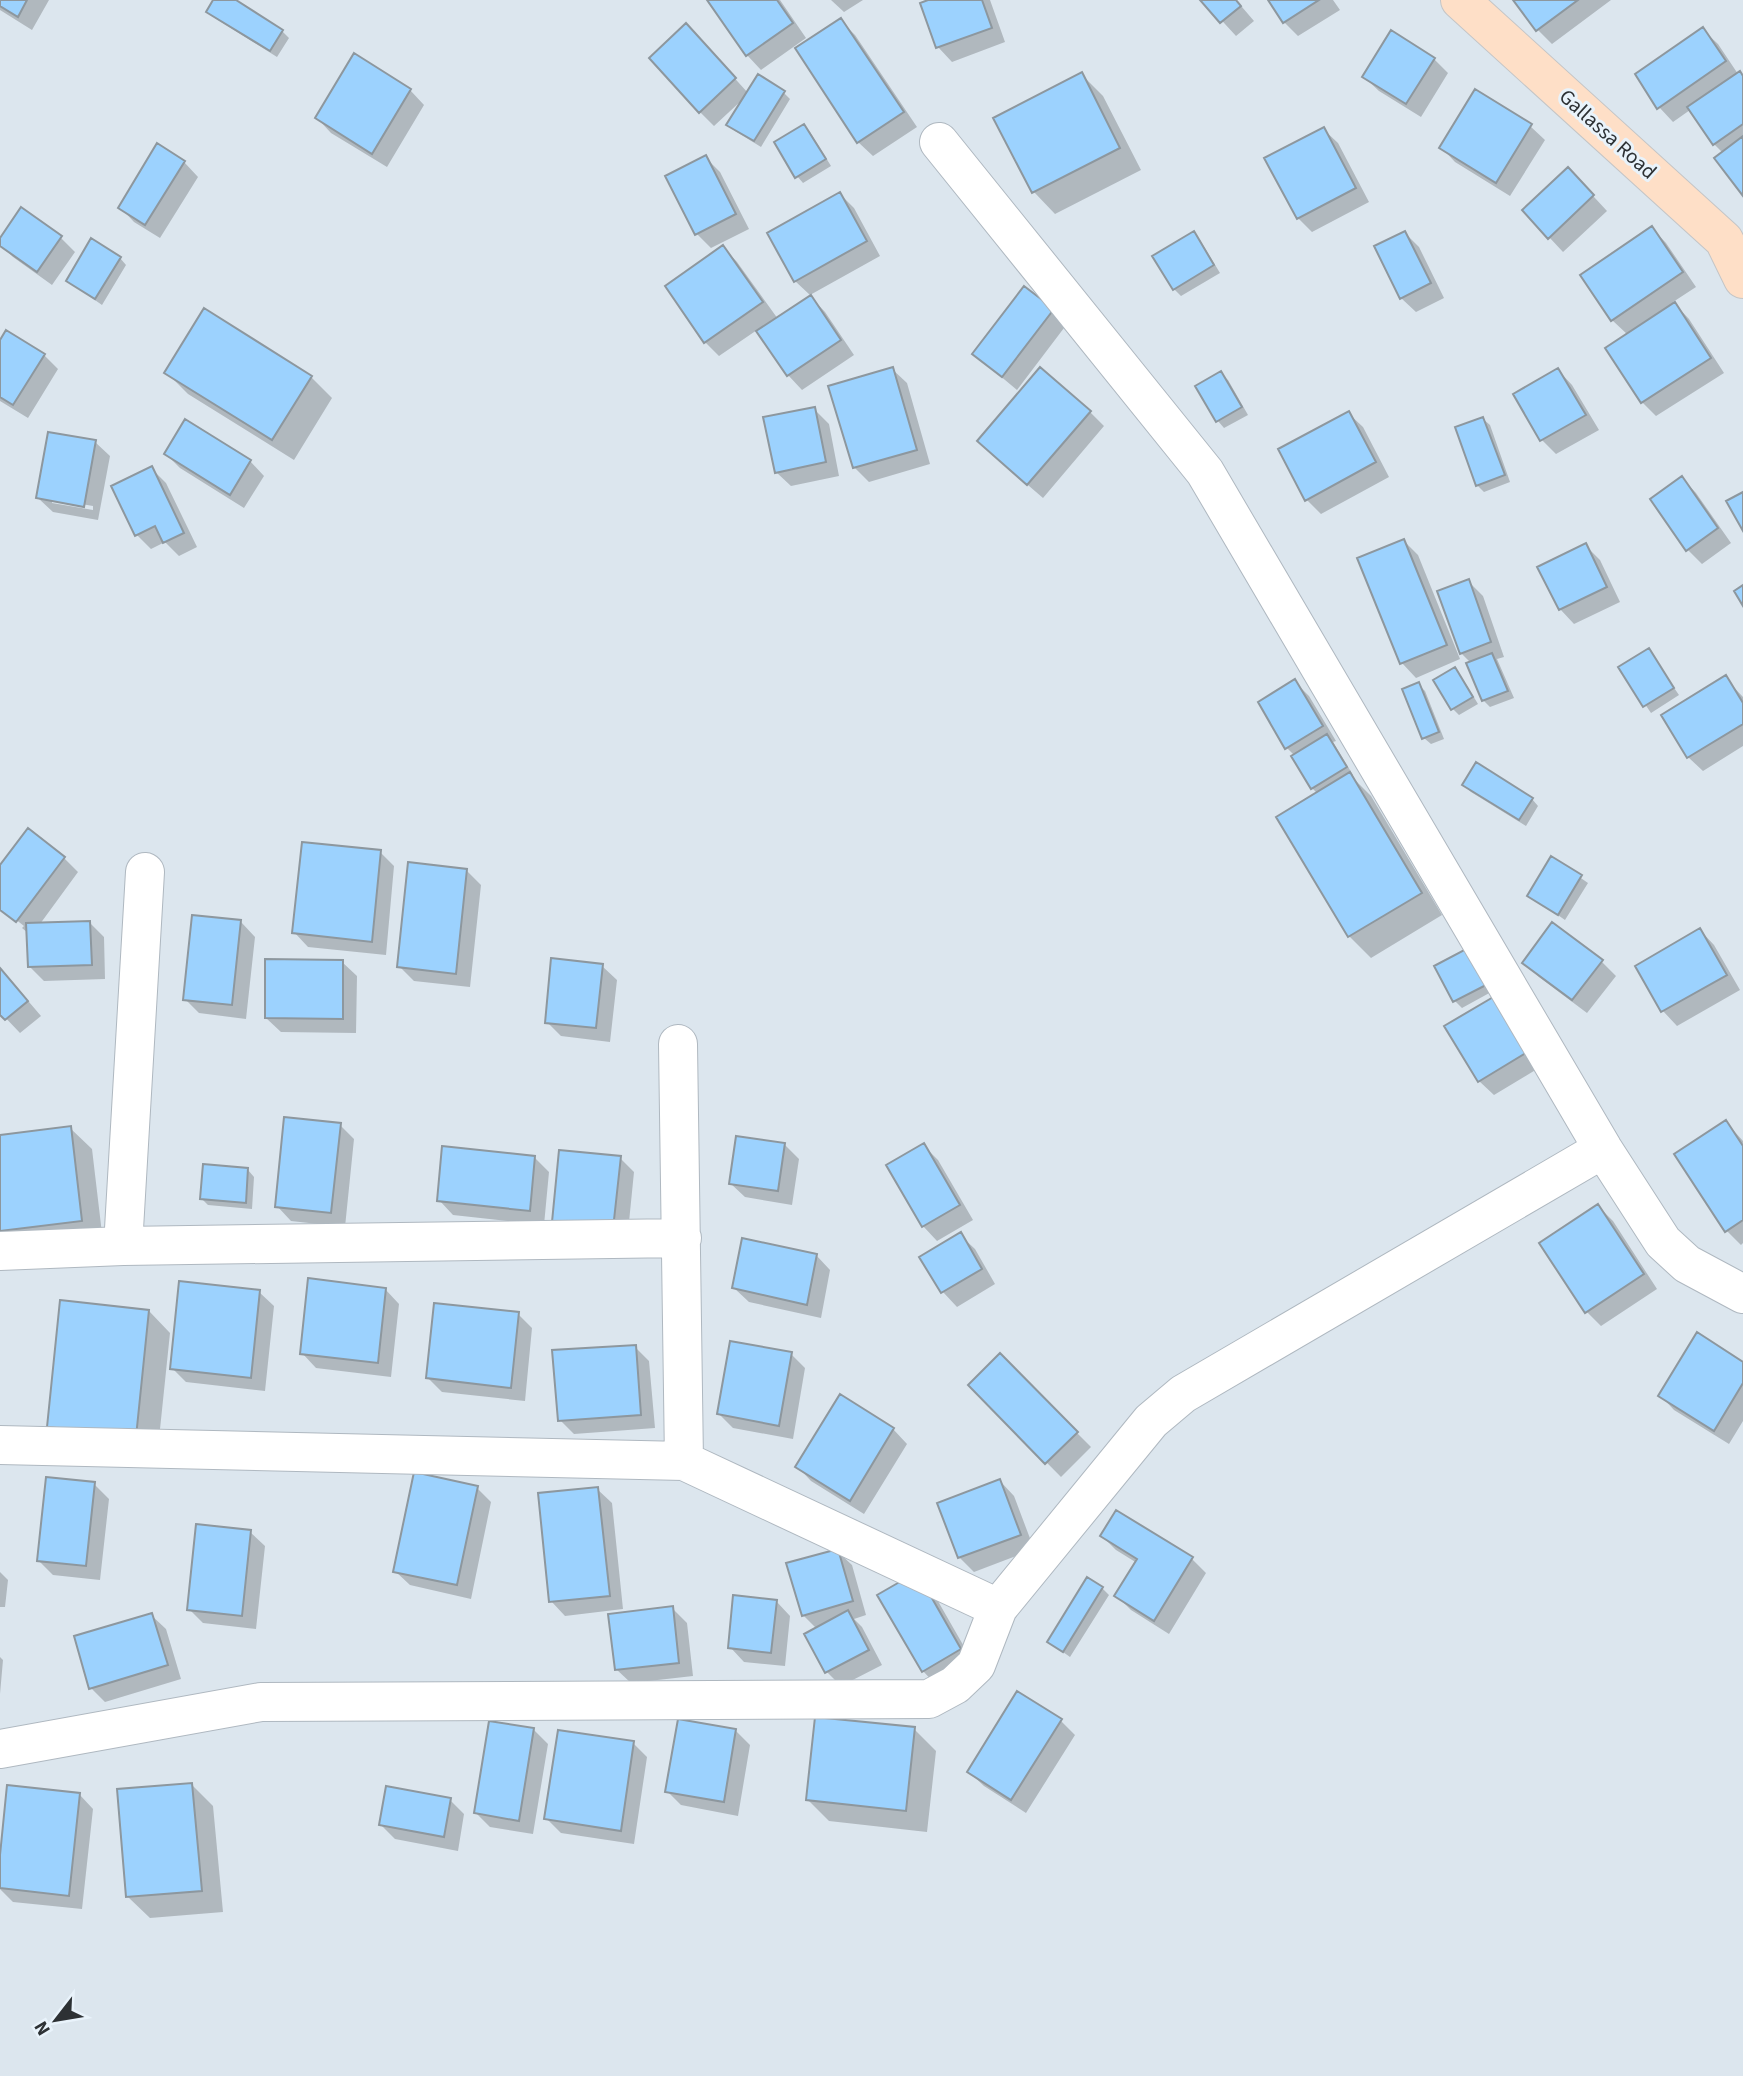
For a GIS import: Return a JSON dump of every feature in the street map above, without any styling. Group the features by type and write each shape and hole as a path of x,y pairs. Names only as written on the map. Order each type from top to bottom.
{"main road":[{"name":"Gallassa Road","path":"1460,0 1724,240 1743,279"}],"street":[{"path":"939,142 1205,472 1603,1149 1663,1242 1687,1264 1743,1294"},
{"path":"123,1246 145,872"},
{"path":"678,1044 684,1461"},
{"path":"0,1749 261,1702 929,1699 956,1685 976,1665 998,1608 1151,1421 1183,1394 1603,1149"},
{"path":"0,1251 123,1246 682,1238"},
{"path":"0,1445 684,1461 998,1608"}],"building":[{"path":"0,0 27,0 18,17 0,6"},
{"path":"213,0 236,0 283,30 270,51 206,12"},
{"path":"707,0 777,0 793,23 746,56"},
{"path":"928,0 982,0 992,28 936,48 920,3"},
{"path":"1200,0 1236,0 1241,6 1220,23"},
{"path":"1268,0 1319,0 1283,23"},
{"path":"1513,0 1578,0 1536,31"},
{"path":"841,18 904,112 857,143 795,48"},
{"path":"686,23 736,78 699,113 649,58"},
{"path":"1703,27 1726,61 1657,109 1635,74"},
{"path":"1391,30 1435,58 1406,104 1362,77"},
{"path":"354,53 411,89 372,154 315,118"},
{"path":"1740,71 1743,76 1743,124 1713,145 1687,107"},
{"path":"1082,72 1120,148 1032,193 993,118"},
{"path":"758,74 785,91 754,141 726,125"},
{"path":"1475,89 1532,124 1496,183 1439,148"},
{"path":"804,124 826,159 795,178 774,142"},
{"path":"1324,127 1356,188 1297,219 1264,158"},
{"path":"1743,136 1743,196 1714,158"},
{"path":"157,143 185,161 145,225 118,208"},
{"path":"706,155 736,214 695,235 665,176"},
{"path":"1568,167 1594,195 1548,239 1522,210"},
{"path":"840,192 867,241 794,282 767,233"},
{"path":"21,207 62,236 37,272 0,246 0,238"},
{"path":"1652,226 1683,272 1611,321 1580,275"},
{"path":"1194,231 1214,265 1173,290 1152,256"},
{"path":"1405,231 1431,283 1400,299 1374,246"},
{"path":"91,238 121,257 95,299 66,281"},
{"path":"723,245 763,302 704,343 665,286"},
{"path":"1024,286 1054,309 1002,377 972,354"},
{"path":"811,295 841,340 787,376 756,331"},
{"path":"1675,302 1711,358 1641,403 1605,348"},
{"path":"204,308 312,376 272,440 164,373"},
{"path":"6,330 45,354 13,405 0,397 0,340"},
{"path":"893,367 917,450 853,468 828,386"},
{"path":"1040,367 1091,411 1027,485 977,441"},
{"path":"1558,368 1586,415 1540,441 1513,394"},
{"path":"1221,371 1242,407 1216,422 1195,386"},
{"path":"815,407 826,462 775,473 763,417"},
{"path":"1349,411 1376,462 1305,501 1278,449"},
{"path":"1483,417 1505,475 1476,486 1455,427"},
{"path":"185,419 251,460 230,495 164,454"},
{"path":"48,432 96,440 84,507 36,498"},
{"path":"152,466 184,533 163,543 155,526 135,536 111,486"},
{"path":"1682,476 1718,528 1686,551 1650,499"},
{"path":"1743,492 1743,531 1726,501"},
{"path":"1404,539 1447,645 1400,664 1357,558"},
{"path":"1586,543 1607,587 1559,610 1537,567"},
{"path":"1469,579 1491,642 1460,654 1437,591"},
{"path":"1743,585 1743,606 1734,591"},
{"path":"1649,648 1674,688 1643,707 1618,667"},
{"path":"1492,653 1508,691 1482,701 1466,663"},
{"path":"1455,667 1473,697 1451,710 1433,680"},
{"path":"1726,675 1743,703 1743,724 1687,758 1661,715"},
{"path":"1295,679 1323,726 1285,749 1258,702"},
{"path":"1419,682 1439,732 1422,739 1402,689"},
{"path":"1327,734 1347,767 1311,789 1291,756"},
{"path":"1476,762 1533,798 1519,820 1462,785"},
{"path":"1350,772 1422,893 1348,937 1276,817"},
{"path":"28,828 65,857 16,922 0,910 0,865"},
{"path":"302,842 381,850 372,942 292,933"},
{"path":"1551,856 1582,875 1558,915 1527,896"},
{"path":"408,862 467,869 456,974 397,967"},
{"path":"192,915 241,920 232,1005 183,1000"},
{"path":"90,921 92,965 28,967 26,923"},
{"path":"1552,922 1603,960 1572,1000 1522,963"},
{"path":"1700,928 1727,975 1661,1012 1635,966"},
{"path":"1468,948 1488,984 1453,1002 1434,966"},
{"path":"551,958 603,964 596,1028 545,1023"},
{"path":"265,959 343,960 343,1019 265,1018"},
{"path":"0,968 28,1001 5,1020 0,1015"},
{"path":"1495,996 1529,1051 1478,1082 1444,1026"},
{"path":"284,1117 341,1123 331,1213 275,1207"},
{"path":"1726,1120 1743,1146 1743,1220 1725,1232 1674,1154"},
{"path":"71,1126 82,1221 0,1231 0,1135"},
{"path":"736,1136 785,1143 778,1191 729,1184"},
{"path":"924,1143 960,1205 922,1227 886,1165"},
{"path":"442,1146 535,1156 530,1211 437,1201"},
{"path":"559,1150 621,1156 613,1229 552,1222"},
{"path":"203,1164 248,1168 246,1203 200,1199"},
{"path":"1598,1204 1644,1274 1585,1313 1539,1243"},
{"path":"961,1232 982,1269 941,1293 919,1257"},
{"path":"742,1238 817,1254 807,1305 732,1288"},
{"path":"308,1278 386,1288 378,1363 300,1354"},
{"path":"179,1281 260,1290 251,1378 170,1369"},
{"path":"60,1300 149,1310 136,1437 47,1427"},
{"path":"434,1303 519,1312 511,1388 426,1378"},
{"path":"1697,1332 1743,1362 1743,1383 1714,1431 1658,1396"},
{"path":"730,1341 792,1352 779,1426 717,1414"},
{"path":"636,1345 641,1415 558,1421 552,1350"},
{"path":"1000,1353 1078,1432 1045,1464 968,1385"},
{"path":"840,1394 894,1428 850,1501 795,1467"},
{"path":"414,1472 478,1486 457,1585 393,1572"},
{"path":"46,1477 95,1482 86,1566 37,1561"},
{"path":"1000,1479 1021,1535 958,1558 937,1503"},
{"path":"598,1487 610,1596 549,1602 538,1493"},
{"path":"1116,1510 1193,1557 1154,1621 1114,1596 1137,1559 1100,1536"},
{"path":"196,1524 251,1530 242,1616 187,1610"},
{"path":"838,1549 853,1601 802,1616 786,1563"},
{"path":"917,1572 961,1649 922,1672 877,1595"},
{"path":"1087,1577 1103,1587 1063,1652 1047,1642"},
{"path":"733,1595 777,1600 771,1653 728,1648"},
{"path":"673,1606 679,1663 615,1670 608,1614"},
{"path":"848,1610 869,1650 825,1673 804,1634"},
{"path":"152,1613 168,1665 89,1689 74,1636"},
{"path":"1017,1691 1062,1719 1011,1800 967,1772"},
{"path":"815,1717 915,1727 906,1811 806,1800"},
{"path":"678,1719 736,1729 724,1802 665,1792"},
{"path":"489,1721 534,1728 519,1821 474,1813"},
{"path":"558,1730 634,1741 621,1831 544,1819"},
{"path":"192,1783 202,1891 126,1897 117,1789"},
{"path":"7,1785 80,1793 69,1896 0,1888 0,1855"},
{"path":"386,1786 451,1798 444,1837 379,1825"}]}
